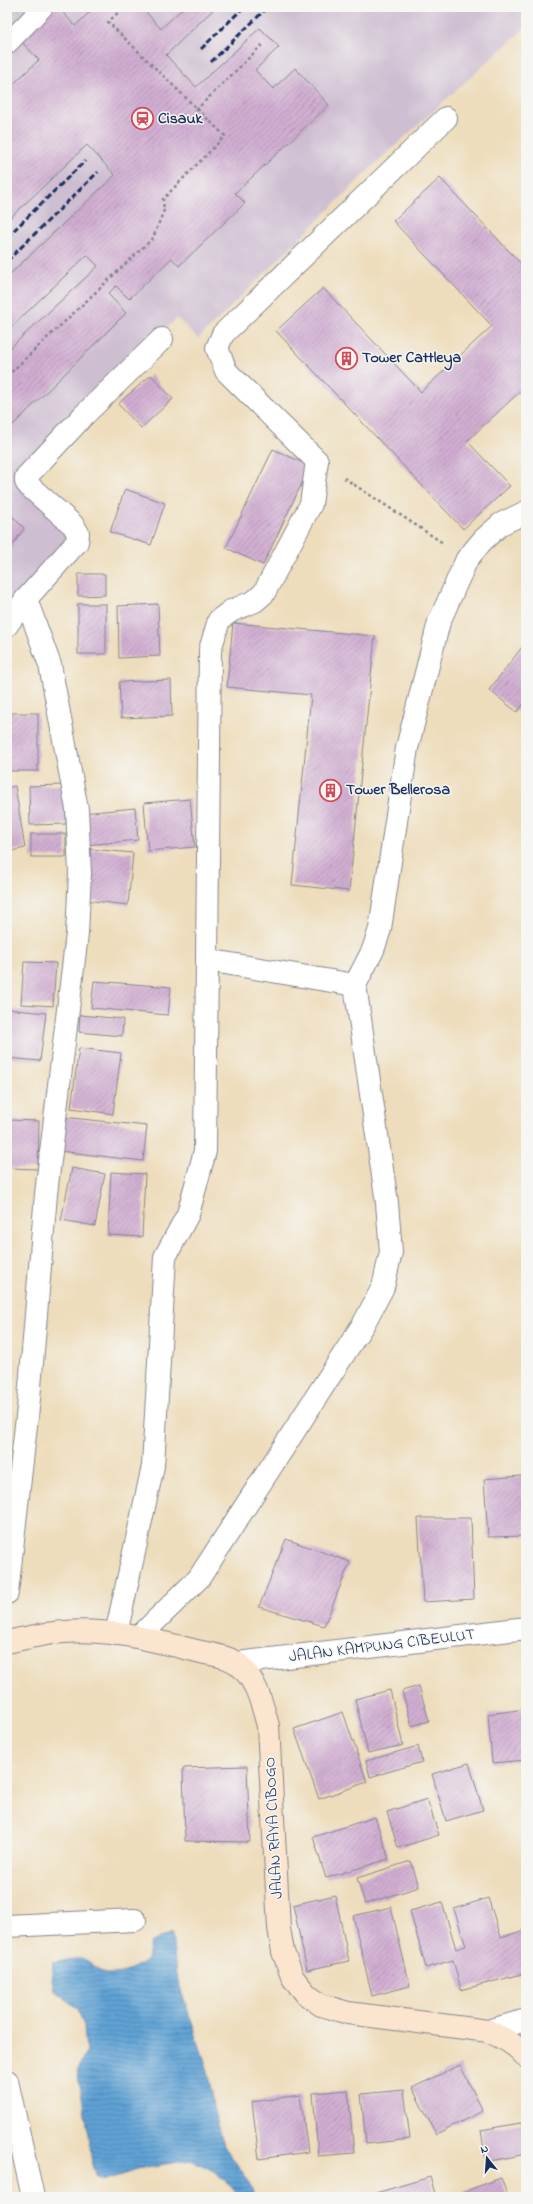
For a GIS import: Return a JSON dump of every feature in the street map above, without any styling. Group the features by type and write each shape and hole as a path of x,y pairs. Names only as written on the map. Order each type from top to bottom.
{"street":[{"path":"116,1634 154,1466 165,1257 188,1214 205,1151 210,650 213,634 219,620 231,612 255,601 264,593 311,504 317,461 226,371 217,348 223,334 446,118"},
{"path":"7,625 26,598 77,542 78,533 73,525 29,486 26,482 26,477 84,415 162,339"},
{"path":"139,1637 199,1578 364,1323 383,1287 391,1252 387,1203 355,985 373,950 380,929 397,805 407,748 439,622 467,559 483,540 501,524 526,512"},
{"path":"7,1593 29,1398 46,1194 77,934 80,873 77,809 50,664 26,598"},
{"path":"207,960 355,985"},
{"name":"JALAN KAMPUNG CIBEULUT","path":"238,1664 526,1628"},
{"name":"JALAN RAYA CIBOGO","path":"7,1642 64,1632 116,1634 139,1637 220,1656 238,1664 249,1676 258,1694 268,1726 279,1928 283,1952 293,1978 308,1995 321,2005 348,2013 488,2031 507,2040 520,2049 526,2057"},
{"path":"7,1926 135,1920"},
{"path":"488,2031 526,2020"},
{"path":"7,2081 33,2197"}],"lane":[{"path":"7,44 43,7"}],"path":[{"path":"7,376 153,238 164,210 163,199 225,136 196,110 108,22 124,7"},
{"path":"196,110 263,44"},
{"path":"317,461 467,559"}],"shaded area":[{"path":"7,7 526,7 526,27 376,163 198,339 177,318 153,340 18,478 79,541 7,629"}],"water":[{"path":"172,1933 176,1975 208,2071 213,2107 224,2146 248,2180 255,2197 238,2197 235,2190 210,2169 192,2160 146,2167 105,2180 96,2176 92,2165 89,2135 77,2070 86,2053 84,2026 78,2009 54,1990 52,1979 53,1963 83,1959 89,1961 96,1969 104,1973 117,1974 142,1964 147,1960 150,1943"}],"building":[{"path":"55,7 58,7 75,26 95,7 152,7 146,12 161,29 184,7 216,7 166,55 196,87 260,28 279,47 255,70 273,89 295,68 329,105 235,193 245,203 179,266 172,258 129,299 116,286 108,294 126,313 7,431 7,351 98,266 87,255 7,331 7,277 115,175 87,145 7,221 7,161 12,156 7,150 7,90 39,60 20,40"},
{"name":"Tower Cattleya","path":"440,178 526,269 526,386 467,441 510,486 463,529 276,331 323,288 421,392 492,326 393,221"},
{"path":"151,375 173,399 141,428 118,404"},
{"path":"273,449 310,466 263,565 226,548"},
{"path":"125,489 165,503 151,545 110,532"},
{"path":"7,511 24,528 7,554"},
{"path":"78,574 105,574 105,595 78,596"},
{"path":"78,604 106,604 106,654 78,654"},
{"path":"158,604 160,656 119,658 118,606"},
{"name":"Tower Bellerosa","path":"233,623 375,636 349,891 292,885 311,695 227,687"},
{"path":"526,642 526,701 517,712 489,690"},
{"path":"171,680 172,716 121,718 119,682"},
{"path":"7,713 38,713 38,771 7,771"},
{"path":"65,785 66,824 30,825 29,786"},
{"path":"15,786 25,848 7,852 7,788"},
{"path":"190,799 195,847 148,851 144,803"},
{"path":"135,808 138,840 86,845 83,813"},
{"path":"31,834 66,834 66,857 31,857"},
{"path":"90,849 133,853 128,905 85,900"},
{"path":"24,962 56,963 53,1006 21,1004"},
{"path":"94,981 171,987 168,1015 91,1008"},
{"path":"7,1009 46,1013 40,1061 7,1058"},
{"path":"80,1015 123,1019 122,1036 79,1032"},
{"path":"79,1048 121,1053 113,1114 71,1108"},
{"path":"63,1117 147,1126 143,1161 59,1151"},
{"path":"8,1120 39,1121 38,1169 7,1168"},
{"path":"72,1168 105,1174 95,1226 61,1220"},
{"path":"111,1172 145,1174 142,1237 108,1235"},
{"path":"522,1476 526,1536 488,1537 484,1479"},
{"path":"418,1518 471,1518 474,1599 423,1602"},
{"path":"286,1539 350,1562 324,1626 259,1607"},
{"path":"419,1686 429,1721 412,1726 402,1691"},
{"path":"390,1690 403,1745 368,1753 355,1699"},
{"path":"526,1709 526,1760 492,1763 488,1714"},
{"path":"343,1712 367,1782 319,1799 294,1729"},
{"path":"418,1746 422,1762 370,1777 366,1761"},
{"path":"469,1763 483,1810 446,1821 432,1774"},
{"path":"247,1766 250,1842 185,1841 183,1768"},
{"path":"427,1799 439,1835 398,1848 387,1812"},
{"path":"375,1817 389,1859 326,1878 313,1837"},
{"path":"411,1861 419,1887 365,1904 357,1878"},
{"path":"335,1895 349,1961 307,1970 293,1905"},
{"path":"488,1898 501,1937 526,1930 526,1973 461,1990 453,1960 426,1968 410,1911 442,1902 456,1949 466,1946 454,1909"},
{"path":"391,1907 410,1986 372,1996 353,1916"},
{"path":"460,2065 483,2111 436,2134 412,2088"},
{"path":"348,2090 354,2153 318,2156 313,2093"},
{"path":"404,2090 410,2139 366,2144 361,2094"},
{"path":"300,2095 308,2152 259,2159 252,2102"},
{"path":"526,2122 526,2154 486,2162 481,2130"},
{"path":"430,2177 436,2197 378,2197 376,2193"},
{"path":"501,2178 508,2197 452,2197 452,2196"}],"railway":[{"path":"201,49 244,7"},
{"path":"211,62 268,7"},
{"path":"7,237 85,161"},
{"path":"7,261 98,172"}],"place":[{"name":"Cisauk","path":"143,119"},
{"name":"Tower Cattleya","path":"346,358"},
{"name":"Tower Bellerosa","path":"330,790"}]}
